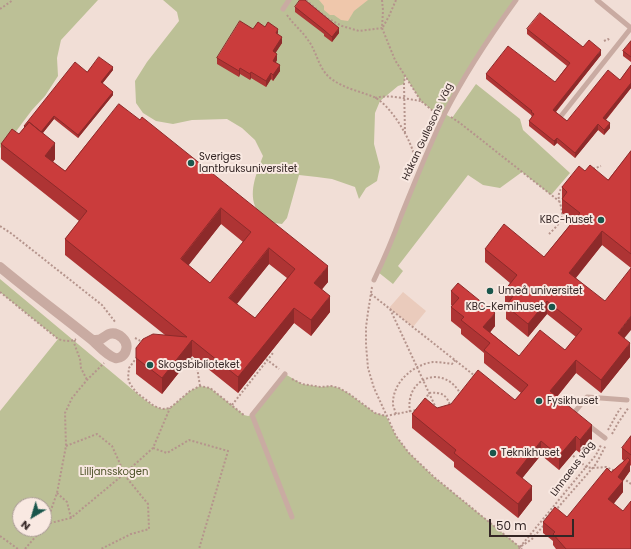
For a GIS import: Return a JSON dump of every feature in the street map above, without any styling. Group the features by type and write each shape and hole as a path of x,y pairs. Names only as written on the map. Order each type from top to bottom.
{"street":[{"path":"0,267 93,340 110,356 119,358 123,356 127,348 125,340 116,334 110,334 100,340 93,340"}],"lane":[{"path":"283,9 289,0"},
{"name":"Håkan Gullesons Väg","path":"374,280 383,262 417,176 461,82 516,0"},
{"path":"561,116 631,28 597,0"},
{"path":"284,374 252,415 292,517"},
{"path":"580,419 573,414 587,396 629,402"},
{"path":"586,424 608,437"}],"path":[{"path":"0,9 13,0"},
{"path":"306,0 327,18 342,26 359,31 382,28"},
{"path":"382,0 382,28 395,60 421,101 433,111 445,114 460,123 559,201"},
{"path":"382,28 396,0"},
{"path":"283,9 291,22 309,42 321,68 328,76 337,83 380,101 397,119 414,152 417,176"},
{"path":"405,75 405,134"},
{"path":"375,98 380,96 421,101"},
{"path":"592,169 601,166"},
{"path":"549,234 560,220 562,214 558,194 563,185"},
{"path":"374,280 366,327 368,368 374,388 396,436 409,453 434,477 520,548 532,539 546,522"},
{"path":"0,292 58,339 70,341 75,340"},
{"path":"371,294 477,377"},
{"path":"389,308 438,411"},
{"path":"82,332 75,340 74,344 80,359 81,368 87,380"},
{"path":"232,405 267,359 273,354"},
{"path":"52,507 57,493 66,446 65,413 72,398 110,356"},
{"path":"190,358 197,368 200,386"},
{"path":"267,359 284,374 302,384 339,388 375,413 386,416 417,410"},
{"path":"396,414 394,398 398,387 406,375 417,367 441,362 452,364 455,360"},
{"path":"410,412 410,396 415,387 423,380 428,378 440,377 451,381 462,396 466,391"},
{"path":"429,393 437,392 442,394 446,397 451,409"},
{"path":"424,402 429,393"},
{"path":"608,437 618,423 629,402"},
{"name":"Linnaeus väg","path":"520,548 596,455 608,437 618,412 629,402"},
{"path":"52,522 70,518 153,448 170,408"},
{"path":"66,446 97,434 112,446 124,474 148,504 149,529 131,534 101,549"},
{"path":"153,448 167,454 189,440 228,452 199,549"},
{"path":"551,516 596,464 607,443"},
{"path":"569,453 586,467 606,467 616,472"},
{"path":"621,476 631,484"},
{"path":"57,493 67,502 70,518"},
{"path":"0,536 18,549"},
{"path":"25,549 35,537"}],"green space":[{"path":"0,0 98,0 61,40 57,58 58,76 45,96 32,110 14,134 0,148"},
{"path":"163,0 516,0 498,25 445,114 452,118 476,84 520,119 523,130 570,173 551,195 522,172 500,188 483,185 468,175 398,266 403,271 393,284 378,272 444,114 433,111 421,101 405,76 404,84 398,86 380,101 375,113 374,144 380,167 377,181 366,188 359,199 355,187 332,179 299,175 287,218 282,224 266,222 256,208 253,200 254,181 263,156 255,140 242,128 227,119 192,120 173,124 156,121 143,113 136,103 135,81 147,62 179,21 177,12"},
{"name":"Lilljansskogen","path":"0,279 145,400 162,409 170,408 190,391 200,386 210,388 244,415 252,415 285,374 302,384 339,388 375,413 386,416 396,436 409,453 434,477 520,547 519,549 0,549 0,411 58,339 0,292"}],"sand":[{"path":"319,0 368,0 354,11 348,21 341,20 334,15 330,15 324,10 324,6"}],"shaded area":[{"path":"403,292 426,311 413,327 389,308"}],"building":[{"path":"300,0 305,0 339,28 332,37 295,7"},
{"path":"540,13 583,47 589,40 601,50 553,110 567,121 608,70 620,80 631,65 631,83 603,118 610,123 604,130 598,124 575,153 557,138 554,141 529,121 534,114 531,112 532,111 486,74 508,46 555,82 570,63 527,29"},
{"path":"240,21 253,29 258,22 265,27 268,22 278,29 276,33 282,37 273,51 277,54 273,61 280,65 273,75 271,73 266,81 251,72 250,74 240,68 239,71 217,58"},
{"path":"631,41 631,57 623,51"},
{"path":"99,57 113,67 101,82 113,92 78,135 54,116 41,132 29,122 25,127 24,126 75,62 87,72"},
{"path":"119,104 140,120 142,117 328,266 314,283 330,296 311,320 294,308 238,377 192,340 162,378 136,358 136,348 143,339 153,334 187,337 65,239 87,211 1,144 12,129 19,134 29,122 55,143 45,156 65,171","holes":["221,208 251,232 210,283 181,259","269,248 295,269 255,318 229,298"]},
{"path":"631,151 631,254 602,231 569,273 605,301 631,268 631,316 618,333 630,343 601,380 576,360 550,391 592,425 580,440 576,436 559,456 541,441 516,473 532,486 518,504 454,453 456,450 412,414 425,398 437,408 451,404 478,370 515,400 528,385 484,350 490,343 461,320 464,317 451,307 459,298 451,291 458,283 495,313 483,327 519,356 540,330 565,350 582,329 547,301 528,324 506,306 513,296 505,290 517,275 485,249 504,224 544,257 580,213 562,199 567,192 562,187 579,166 585,171 590,165 608,180"},
{"path":"631,436 631,455 622,448"},
{"path":"628,458 630,460 618,477 623,481 608,499 623,511 631,501 631,549 566,549 553,534 555,532 543,522 555,507 567,517 607,468 611,472"}],"place":[{"name":"Sveriges lantbruksuniversitet","path":"191,163"},
{"name":"KBC-huset","path":"601,220"},
{"name":"Umeå universitet","path":"490,291"},
{"name":"KBC-Kemihuset","path":"552,307"},
{"name":"Skogsbiblioteket","path":"150,365"},
{"name":"Fysikhuset","path":"539,401"},
{"name":"Teknikhuset","path":"493,453"}]}
